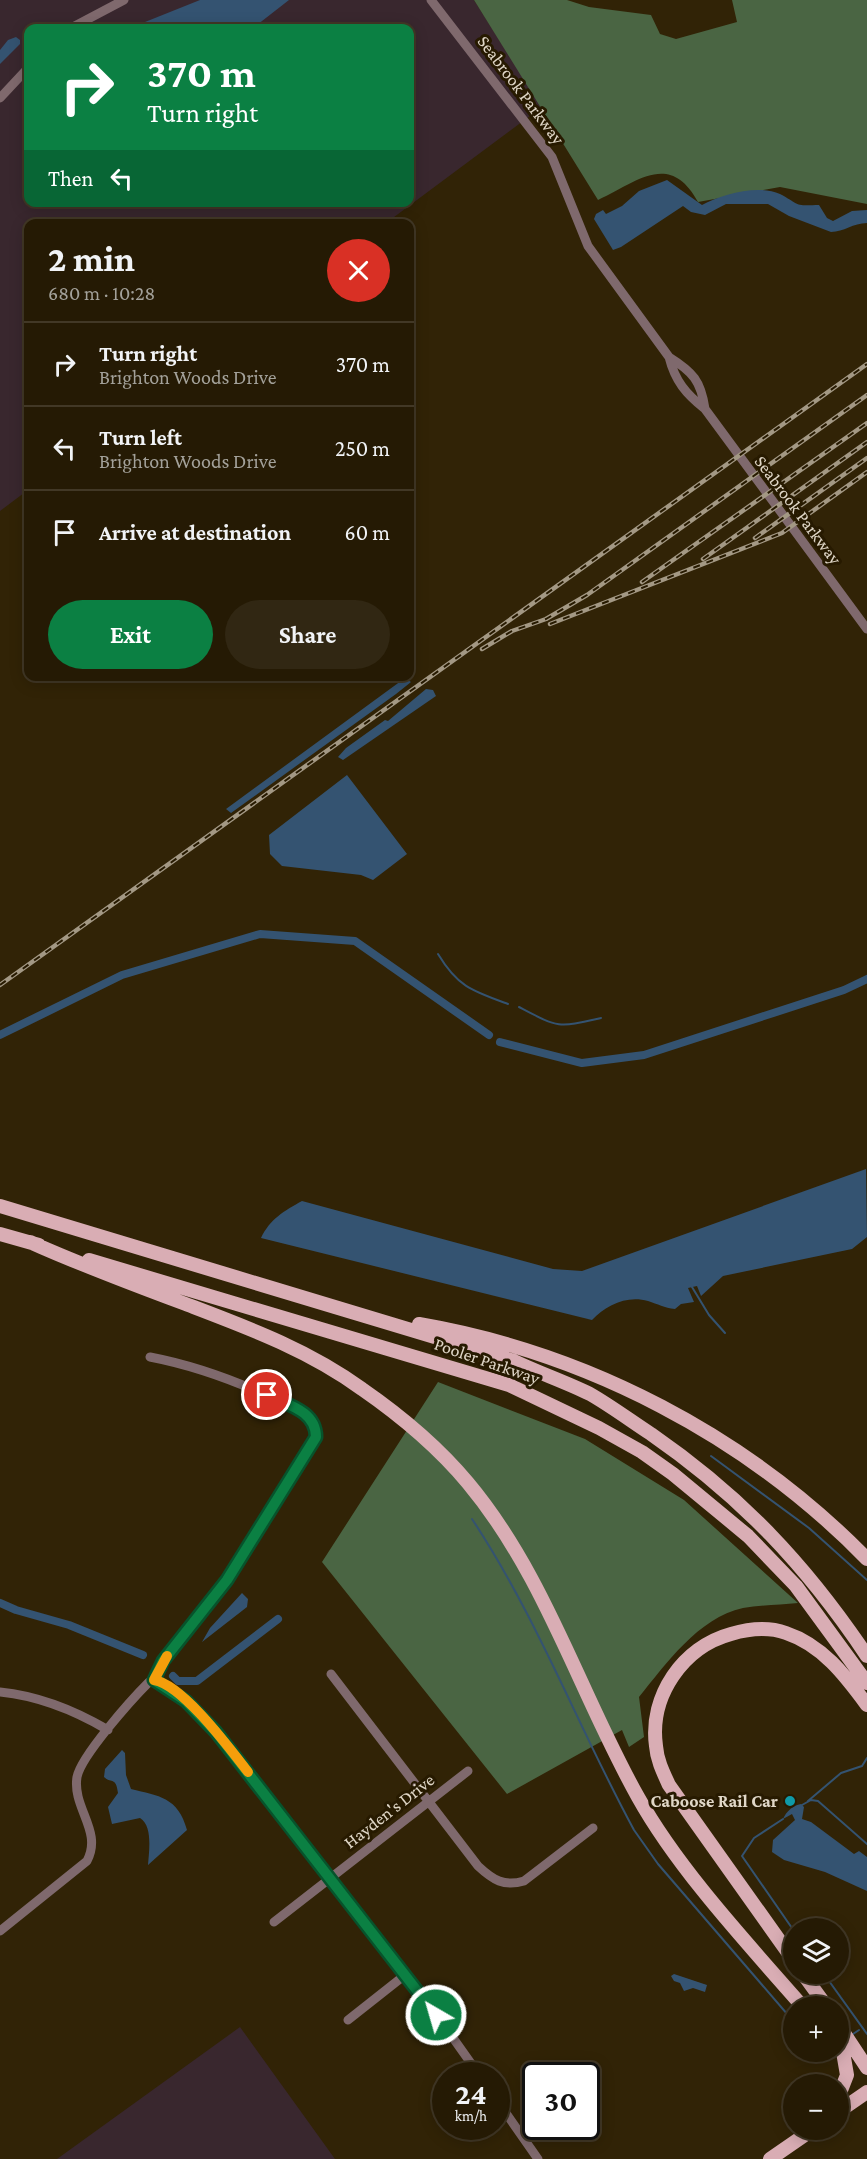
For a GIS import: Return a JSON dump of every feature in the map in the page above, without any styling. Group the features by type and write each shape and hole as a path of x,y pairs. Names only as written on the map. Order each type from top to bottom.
{"main road":[{"name":"Pooler Parkway","path":"0,1206 514,1361 589,1394 716,1481 752,1514 809,1576 867,1656"},
{"name":"Pooler Parkway","path":"0,1234 498,1382 568,1412 642,1452 725,1515 796,1586 867,1683"},
{"path":"30,1242 91,1269 287,1343 360,1387 447,1459 488,1509 528,1572 597,1718 652,1821 711,1899 794,1996"},
{"path":"349,1311 452,1330 520,1347 567,1362 636,1393 737,1451 786,1487 867,1558"},
{"path":"783,1946 669,1785 660,1765 656,1747 658,1706 670,1681 693,1653 723,1636 763,1630 784,1632 824,1654 841,1670 867,1705"},
{"path":"849,2049 867,2055"},
{"path":"849,2052 867,2068"},
{"path":"849,2054 867,2077"},
{"path":"849,2104 867,2092"},
{"path":"770,2159 798,2140"}],"street":[{"path":"79,24 124,0"},
{"name":"Seabrook Parkway","path":"431,0 552,157 588,246 669,357 685,367 695,377 702,388 705,409"},
{"path":"0,98 24,72"},
{"name":"Seabrook Parkway","path":"669,357 673,375 686,394 705,409 867,629"},
{"path":"0,1931 87,1862 92,1852 92,1833 77,1788 77,1777 108,1730 149,1682 154,1680 163,1661 242,1558 316,1437 316,1427 310,1416 246,1385 150,1357"},
{"path":"331,1674 478,1866 501,1883 513,1885 524,1881 593,1828"},
{"path":"154,1680 182,1697 203,1718 330,1878 470,2062"},
{"path":"0,1692 38,1698 61,1706 108,1730"},
{"name":"Hayden's Drive","path":"274,1922 468,1771"},
{"path":"348,2020 405,1976"},
{"path":"510,2119 538,2159"}],"shaded area":[{"path":"0,0 474,0 542,107 414,202 414,24 24,24 24,207 408,207 391,219 24,219 24,493 0,511"},
{"path":"240,2027 335,2159 57,2159"}],"green space":[{"path":"474,0 567,0 589,7 651,15 660,34 676,39 737,22 732,0 867,0 867,204 780,187 698,202 687,186 665,174 640,179 598,200"},
{"path":"438,1382 585,1439 684,1500 798,1603 743,1608 712,1621 684,1644 639,1697 644,1737 629,1747 622,1730 507,1794 322,1562"}],"water":[{"path":"200,0 289,0 258,24 140,24"},
{"path":"16,37 20,40 20,44 0,64 0,50 8,40"},
{"path":"667,180 702,205 729,194 762,190 780,194 800,205 819,205 827,218 833,221 852,211 867,210 867,223 831,232 789,216 768,204 726,204 705,215 691,212 683,206 613,250 594,219 596,214 603,210 606,214 622,206 639,191"},
{"path":"401,681 411,682 231,813 226,809"},
{"path":"426,689 433,690 436,696 343,760 338,757 346,748 385,720 388,721"},
{"path":"347,775 407,854 373,880 361,875 282,866 270,854 269,835"},
{"path":"866,1169 867,1237 852,1249 723,1276 701,1296 697,1286 688,1288 694,1302 681,1304 675,1309 640,1299 632,1299 610,1306 592,1320 261,1238 273,1221 302,1201 553,1269 582,1271"},
{"path":"242,1593 248,1599 247,1607 202,1642 210,1628"},
{"path":"122,1750 125,1753 126,1775 131,1789 159,1796 173,1804 187,1830 148,1865 149,1833 144,1822 140,1818 112,1824 108,1807 118,1793 115,1782 104,1777 105,1769"},
{"path":"801,1804 804,1807 802,1819 811,1822 854,1854 859,1851 867,1857 867,1891 825,1872 784,1860 772,1852 773,1840 795,1820 792,1814 783,1819 784,1816 793,1807"},
{"path":"674,1974 707,1985 705,1992 693,1988 684,1991 680,1983 674,1981 671,1976"}],"waterway":[{"path":"0,1035 122,975 260,934 355,941 489,1035"},
{"path":"438,954 459,981 475,991 508,1004"},
{"path":"500,1042 582,1063 644,1055 844,990 867,979"},
{"path":"519,1007 542,1019 558,1024 601,1018"},
{"path":"692,1287 709,1315 725,1333"},
{"path":"711,1456 809,1528 867,1580"},
{"path":"472,1519 517,1594 634,1830 658,1864 783,2009"},
{"path":"0,1603 16,1610 69,1625 143,1655"},
{"path":"173,1676 178,1681 197,1681 278,1619"},
{"path":"808,1801 841,1773 862,1766 867,1758"},
{"path":"802,1805 811,1800 818,1801 867,1844"},
{"path":"783,1819 754,1838 742,1856 785,1918"},
{"path":"831,1984 867,2034"},
{"path":"853,2034 859,2030"}],"railway":[{"path":"0,985 867,364"},
{"path":"482,649 512,631 546,619 587,595 867,395"},
{"path":"642,582 867,423"},
{"path":"703,559 867,442"},
{"path":"755,538 867,458"},
{"path":"550,624 782,533 867,472"}],"slow traffic":[{"path":"167,1656 154,1680 176,1693 198,1712 248,1772"}],"place":[{"name":"Caboose Rail Car","path":"790,1801"}],"route":[{"path":"267,1395 310,1416 316,1427 316,1437 242,1558 163,1661 154,1680 159,1681 186,1701 216,1732 436,2015"}]}
